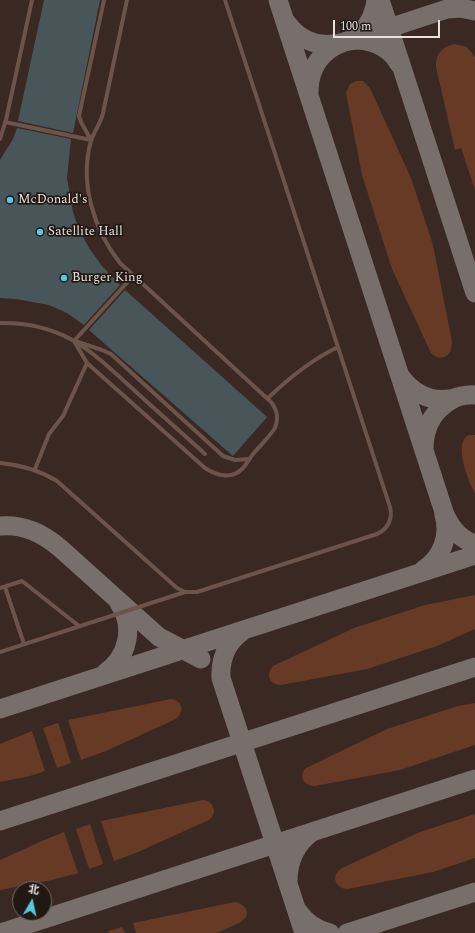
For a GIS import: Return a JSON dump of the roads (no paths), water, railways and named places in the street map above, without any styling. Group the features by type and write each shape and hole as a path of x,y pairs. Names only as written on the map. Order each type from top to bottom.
{"lane":[{"path":"0,139 32,0"},
{"path":"91,140 79,116 104,0"},
{"path":"74,341 87,363 205,468 217,475 230,476 242,469 272,432 277,423 277,412 268,398 120,263 106,244 92,210 89,198 88,170 91,140 103,114 127,0"},
{"path":"0,652 185,592 197,592 377,534 388,526 391,517 390,507 225,0"},
{"path":"5,122 91,140"},
{"path":"74,341 133,276"},
{"path":"0,323 32,325 56,332 74,341 94,354 205,454"},
{"path":"74,341 90,345 112,354 223,456 235,460 249,459"},
{"path":"268,398 305,366 338,347"},
{"path":"35,469 46,439 63,416 87,363"},
{"path":"0,463 35,469 58,480 177,588 185,592"},
{"path":"0,588 22,581 79,626"},
{"path":"5,587 24,644"}],"place":[{"name":"McDonald's","path":"10,200"},
{"name":"Satellite Hall","path":"40,232"},
{"name":"Burger King","path":"64,278"}]}
